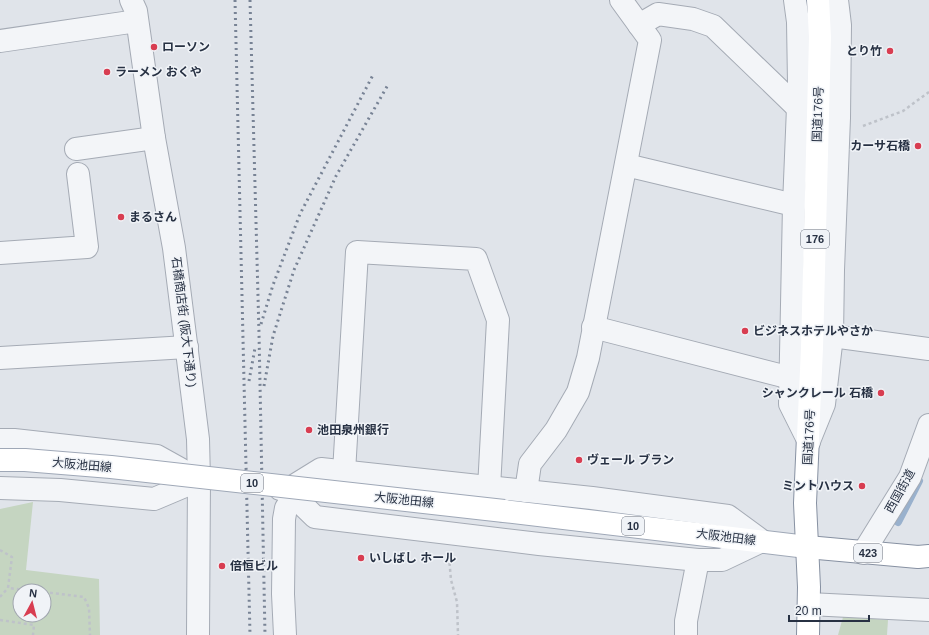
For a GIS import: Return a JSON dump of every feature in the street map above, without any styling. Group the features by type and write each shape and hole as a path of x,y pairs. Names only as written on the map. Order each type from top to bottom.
{"main road":[{"name":"国道176号","path":"808,635 809,604 805,504 809,442 820,37 818,0"},
{"name":"大阪池田線","path":"0,460 25,460 111,467 807,547"},
{"name":"423","path":"807,547 863,553 918,557 929,556"}],"street":[{"path":"526,491 530,464 556,430 578,392 588,358 650,40 620,0"},
{"path":"796,0 798,22 799,84 794,205 790,404 809,442"},
{"path":"809,442 824,404 832,336 840,25 837,0"},
{"path":"0,41 135,11"},
{"name":"石橋商店街 (阪大下通り)","path":"135,11 154,138 174,248 198,439 198,635"},
{"path":"639,25 658,14 693,19 712,26 798,108"},
{"path":"76,149 154,138"},
{"path":"626,165 794,205"},
{"path":"0,253 86,247 78,174"},
{"path":"344,472 357,252 476,259 498,320 489,488"},
{"path":"593,327 791,378"},
{"path":"832,336 929,349"},
{"path":"0,358 187,347"},
{"name":"西国街道","path":"863,553 910,477 929,425"},
{"path":"0,440 14,440 157,456 199,480 290,493 315,517 698,560 722,560 762,541 728,516 526,491 321,469 290,493 286,508 284,519 282,594 285,635"},
{"path":"128,497 132,454"},
{"path":"0,488 60,490 154,500 199,480"},
{"path":"686,635 686,621 698,560"},
{"path":"809,604 929,610"}],"path":[{"path":"838,135 903,111 929,92"},
{"path":"447,533 451,580 457,602 458,635"},
{"path":"0,550 12,557 8,588 0,597"},
{"path":"8,588 12,588"},
{"path":"52,593 84,597 89,608 90,635"},
{"path":"0,620 34,625 33,635"}],"green space":[{"path":"33,502 26,570 99,579 100,635 0,635 0,509"},
{"path":"843,617 888,620 887,635 838,635"}],"waterway":[{"path":"898,522 919,481"}],"railway":[{"path":"235,0 250,635"},
{"path":"250,0 265,635"},
{"path":"261,324 273,285 300,214 373,75"},
{"path":"264,386 273,336 294,270 336,176 389,83"},
{"path":"249,381 255,348"}],"place":[{"name":"ローソン","path":"154,47"},
{"name":"とり竹","path":"890,51"},
{"name":"ラーメン おくや","path":"107,72"},
{"name":"カーサ石橋","path":"918,146"},
{"name":"まるさん","path":"121,217"},
{"name":"ビジネスホテルやさか","path":"745,331"},
{"name":"シャンクレール 石橋","path":"881,393"},
{"name":"池田泉州銀行","path":"309,430"},
{"name":"ヴェール ブラン","path":"579,460"},
{"name":"ミントハウス","path":"862,486"},
{"name":"いしばし ホール","path":"361,558"},
{"name":"倍恒ビル","path":"222,566"}]}
